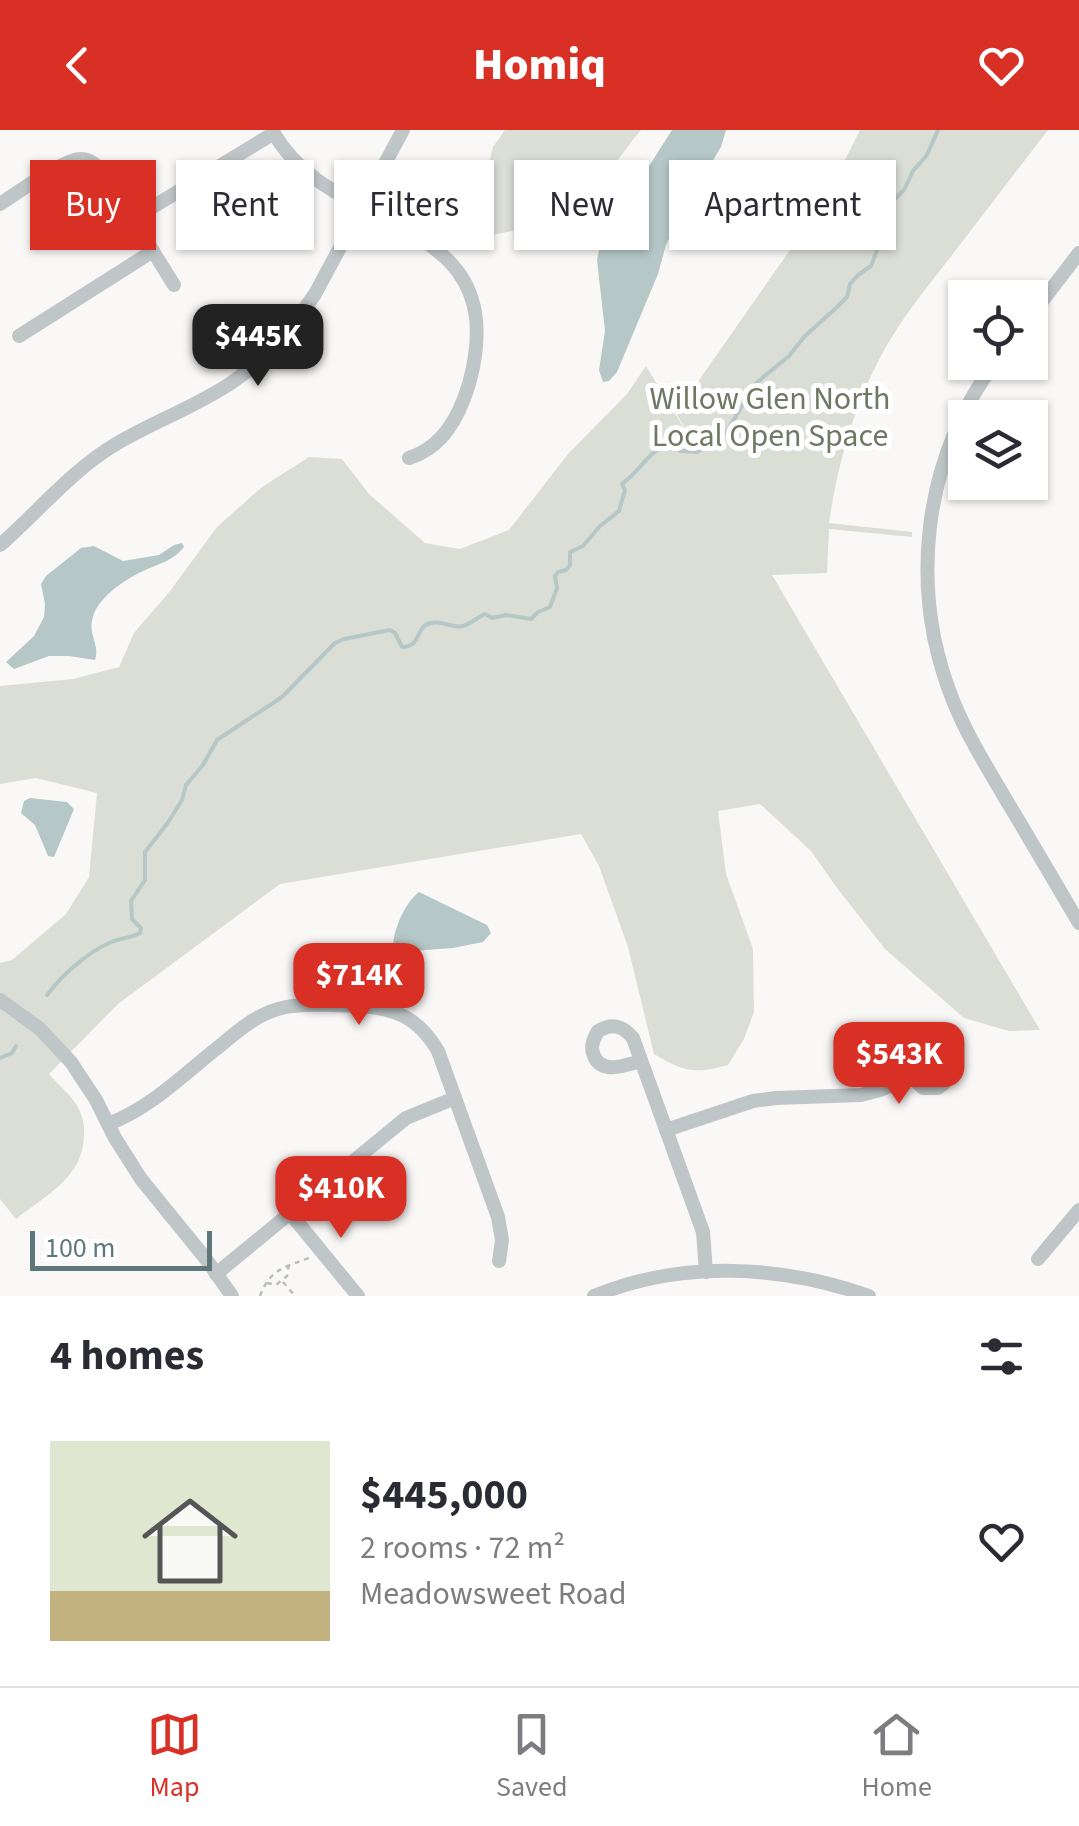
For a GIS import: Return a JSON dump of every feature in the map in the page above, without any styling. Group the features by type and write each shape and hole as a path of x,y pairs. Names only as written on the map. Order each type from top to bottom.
{"street":[{"path":"387,160 403,130"},
{"path":"156,205 273,132 306,170 334,190"},
{"path":"0,204 30,185"},
{"path":"0,545 115,444 233,382 270,350 301,315 338,250"},
{"path":"410,458 434,448 444,436 462,404 475,357 477,317 473,299 453,264 434,250"},
{"path":"19,336 153,251 174,285"},
{"path":"1048,293 1079,253"},
{"path":"984,380 951,439 933,503 927,567 932,634 972,742 1079,923"},
{"path":"0,1000 40,1028 71,1062 141,1179 232,1296"},
{"path":"108,1124 145,1106 256,1018 305,1005 382,1007 405,1016 438,1051 498,1218 502,1240 499,1261"},
{"path":"641,1061 703,1232 706,1272"},
{"path":"666,1130 753,1101 861,1095 912,1077"},
{"path":"216,1274 406,1118 455,1098"},
{"path":"1038,1259 1079,1210"},
{"path":"290,1213 358,1296"},
{"path":"594,1296 658,1277 726,1270 790,1274 870,1296"}],"path":[{"path":"260,1296 265,1282 289,1264 310,1258 320,1250"},
{"path":"265,1282 276,1285 289,1273 289,1264"},
{"path":"282,1280 295,1296"}],"green space":[{"path":"505,130 641,130 617,160 514,160 514,230 494,234 494,160 490,160 493,147"},
{"name":"Willow Glen North Local Open Space","path":"860,130 1048,130 905,317 882,354 855,416 829,523 912,532 912,537 829,529 827,573 772,575 1040,1030 1009,1031 964,1018 885,949 811,851 760,804 718,811 726,874 753,949 754,1012 728,1065 706,1070 682,1068 654,1054 628,947 599,866 581,834 280,884 118,1004 49,1074 80,1112 84,1127 82,1150 61,1184 16,1219 0,1199 0,963 12,960 66,914 89,877 97,793 36,778 0,784 0,686 73,679 119,667 134,633 217,527 262,487 309,457 342,459 369,494 425,543 460,549 509,530 568,454 627,394 646,366 699,453 676,413 790,250 896,250 896,160 845,160"}],"shaded area":[{"path":"672,130 726,130 713,160 669,160 669,238 617,372 603,382 599,370 605,331 599,250 649,250 649,166"},
{"path":"182,543 184,547 175,556 127,580 99,605 91,626 95,660 49,656 14,669 6,662 34,636 44,617 41,584 46,576 81,548 94,546 123,561 159,555"},
{"path":"30,798 67,802 74,809 54,857 48,856 35,825 21,813 24,801"},
{"path":"419,892 487,925 491,933 483,942 400,952 393,945 396,931 405,909"}],"waterway":[{"path":"47,995 67,972 92,953 140,933 141,928 132,919 131,901 145,880 145,852 182,800 186,785 217,740 282,697 335,643 390,630 402,647 409,646 422,628 431,623 463,626 485,614 492,618 506,615 531,619 550,607 557,588 555,576 570,565 570,552 583,546 619,511 625,490 622,484 670,442 680,451 697,452 726,433 755,384 789,356 847,297 850,284 871,266 879,245 872,224 875,218 904,190 938,130"},
{"path":"0,1058 12,1053 16,1046"}]}
